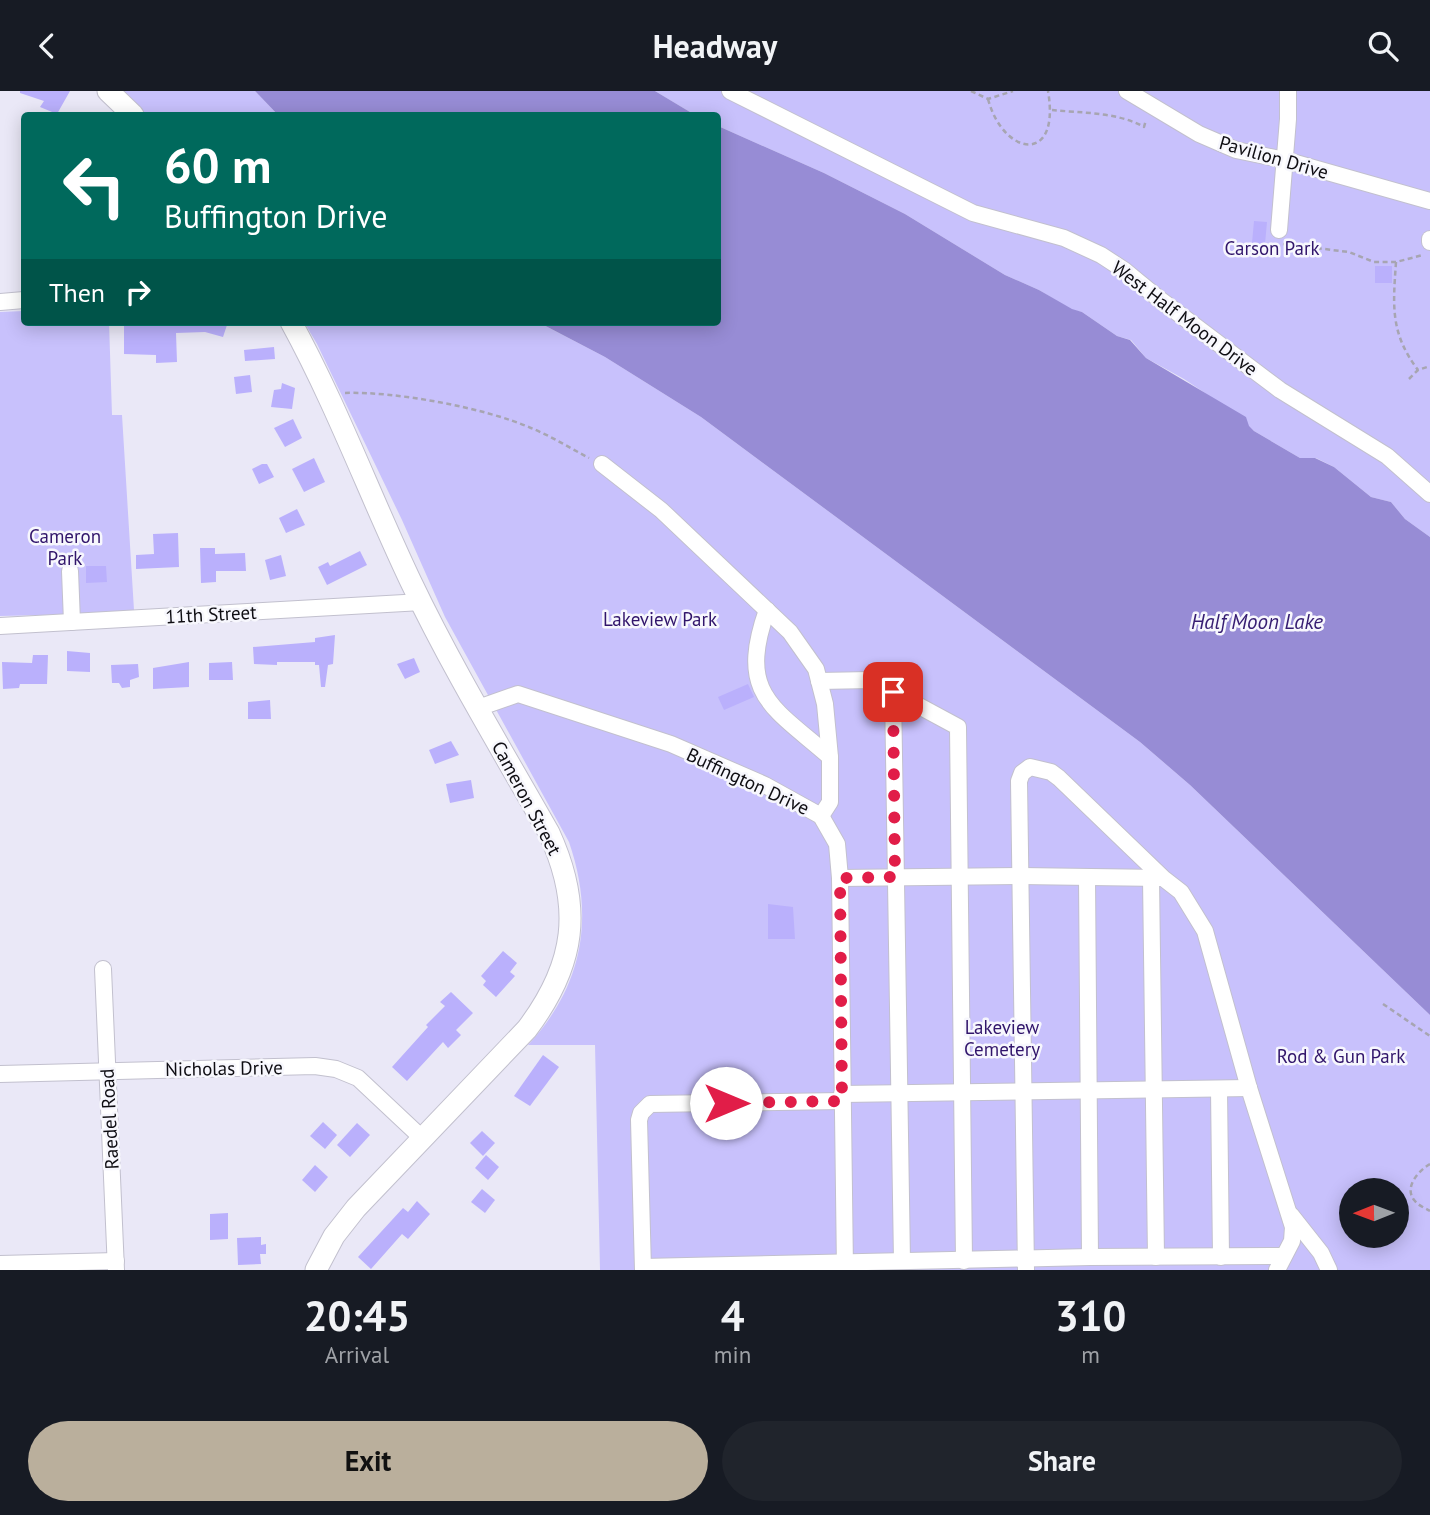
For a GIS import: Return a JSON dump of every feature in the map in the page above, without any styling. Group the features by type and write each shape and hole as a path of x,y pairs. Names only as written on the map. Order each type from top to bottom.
{"main road":[{"path":"108,91 130,112"},
{"name":"Cameron Street","path":"293,326 330,399 422,603 549,834 560,858 569,892 570,912 569,941 563,965 540,1011 527,1029 356,1208 334,1236 316,1270"}],"street":[{"name":"West Half Moon Drive","path":"730,91 973,213 1063,238 1101,255 1280,390 1387,456 1430,494"},
{"name":"Pavilion Drive","path":"1127,91 1199,134 1236,150 1285,160 1430,201"},
{"path":"1280,237 1289,118 1288,91"},
{"path":"0,295 0,302 21,300"},
{"path":"602,464 660,510 790,632 816,669 825,703 830,757 830,802 821,816"},
{"path":"70,571 72,622"},
{"name":"11th Street","path":"0,626 422,603"},
{"path":"767,610 759,634 755,668 765,698 782,718 830,757"},
{"path":"819,681 871,680 958,727 964,1261"},
{"path":"893,692 902,1261"},
{"name":"Buffington Drive","path":"478,708 518,694 671,744 765,785 821,816 837,844 840,878 845,1266"},
{"path":"1026,1264 1023,1091 1021,876 1019,781 1022,773 1030,767 1051,772 1157,878 1181,892 1205,930 1249,1088 1293,1227 1292,1241 1280,1263 1226,1257 1156,1257 1090,1258 1026,1264 902,1261 845,1266 643,1269 639,1120 650,1104 842,1098 899,1093 1023,1091 1088,1092 1249,1088"},
{"path":"1087,877 1090,1258"},
{"path":"840,878 1157,878"},
{"path":"1156,1257 1153,1090 1157,878"},
{"name":"Raedel Road","path":"103,969 116,1266"},
{"name":"Nicholas Drive","path":"0,1073 315,1066 337,1069 358,1078 423,1139"},
{"path":"1219,1089 1226,1257 1242,1270"},
{"path":"1287,1210 1321,1253 1329,1270"},
{"path":"0,1264 116,1266"}],"path":[{"path":"971,91 988,99 1013,91"},
{"path":"988,99 996,122 1012,138 1032,146 1044,138 1048,128 1048,91"},
{"path":"1050,110 1098,114 1135,121 1144,127 1150,107"},
{"path":"1280,237 1349,251 1374,262 1396,262 1430,254"},
{"path":"1396,262 1394,293 1397,334 1418,370"},
{"path":"1409,379 1418,370 1430,366"},
{"path":"330,399 346,392 412,398 465,408 530,427 602,464"},
{"path":"1383,1004 1430,1036"},
{"path":"1430,1164 1416,1177 1410,1189 1414,1201 1430,1211"}],"green space":[{"path":"118,91 255,91 275,112 139,112"},
{"name":"Carson Park","path":"655,91 1430,91 1430,537 1405,519 1391,502 1371,497 1334,467 1316,458 1300,458 1254,431 1211,397 1146,358 1131,340 1117,336 1082,312 1072,310 1039,290 1005,275 905,214 824,173 721,127 721,112 690,112"},
{"name":"Cameron Park","path":"21,311 21,326 109,326 112,415 122,415 134,610 0,616 0,312"},
{"path":"306,326 546,326 605,357 701,417 1140,742 1190,785 1430,1015 1430,1270 600,1270 595,1045 528,1045 561,999 579,950 582,924 577,870 569,842 445,617 402,520"}],"water":[{"path":"255,91 655,91 690,112 275,112"},
{"name":"Half Moon Lake","path":"721,127 824,173 905,214 1005,275 1082,312 1117,336 1130,340 1146,358 1246,417 1254,431 1300,458 1315,458 1334,467 1371,497 1391,502 1405,519 1430,537 1430,1015 1190,785 1140,742 701,417 605,357 546,326 721,326"}],"building":[{"path":"70,91 58,112 40,107 44,101 20,93"},
{"path":"1254,221 1267,222 1265,244 1252,243"},
{"path":"1375,266 1392,266 1392,283 1375,283"},
{"path":"124,326 227,326 223,337 205,332 176,333 177,362 156,363 156,355 124,354"},
{"path":"274,347 275,359 245,361 244,350"},
{"path":"250,375 252,392 236,394 234,377"},
{"path":"282,383 295,388 292,409 271,407 274,390 281,389"},
{"path":"293,419 302,438 285,447 274,428"},
{"path":"314,458 325,482 304,492 292,469"},
{"path":"267,464 274,477 259,484 252,469"},
{"path":"297,509 305,525 286,533 279,518"},
{"path":"178,533 179,567 136,569 136,555 154,554 153,534"},
{"path":"200,548 215,548 215,554 245,553 246,571 216,571 216,582 201,583"},
{"path":"360,551 367,565 327,585 318,567 328,562 330,566"},
{"path":"281,555 286,576 270,580 265,560"},
{"path":"86,566 106,566 107,582 86,583"},
{"path":"335,635 333,664 328,665 325,687 321,687 319,665 315,665 315,662 254,664 253,647 315,642 315,638"},
{"path":"67,651 90,653 90,672 67,671"},
{"path":"33,655 48,655 47,684 20,684 19,688 3,689 2,662 32,663"},
{"path":"414,658 420,672 405,679 397,664"},
{"path":"189,662 189,687 153,689 153,668"},
{"path":"232,662 233,680 209,680 209,663"},
{"path":"138,664 139,677 130,680 130,687 122,688 119,683 112,683 111,665"},
{"path":"748,684 754,697 724,710 718,697"},
{"path":"270,700 271,719 248,719 248,702"},
{"path":"451,741 459,755 435,764 429,750"},
{"path":"471,780 474,798 450,803 446,784"},
{"path":"768,904 793,907 795,939 768,939"},
{"path":"503,951 517,963 510,972 515,976 496,997 483,985 486,981 481,976"},
{"path":"451,992 473,1013 456,1030 461,1035 448,1048 443,1042 407,1081 392,1067 445,1006 440,1002"},
{"path":"543,1055 559,1067 530,1106 514,1096"},
{"path":"323,1122 337,1135 325,1149 310,1136"},
{"path":"357,1123 370,1135 350,1157 337,1145"},
{"path":"482,1131 495,1143 483,1156 470,1143"},
{"path":"486,1155 499,1167 488,1180 475,1168"},
{"path":"315,1165 328,1177 315,1192 302,1180"},
{"path":"482,1189 495,1200 485,1213 471,1202"},
{"path":"417,1201 430,1214 408,1239 402,1234 371,1269 358,1257 403,1208 408,1212"},
{"path":"228,1213 228,1239 210,1240 210,1214"},
{"path":"261,1237 261,1245 266,1244 266,1254 260,1254 261,1264 238,1265 237,1238"}],"route":[{"path":"726,1103 842,1101 840,878 895,877 893,692"}],"park label":[{"name":"Lakeview Park","path":"660,619"},
{"name":"Lakeview Cemetery","path":"1002,1038"},
{"name":"Rod & Gun Park","path":"1341,1056"}]}
